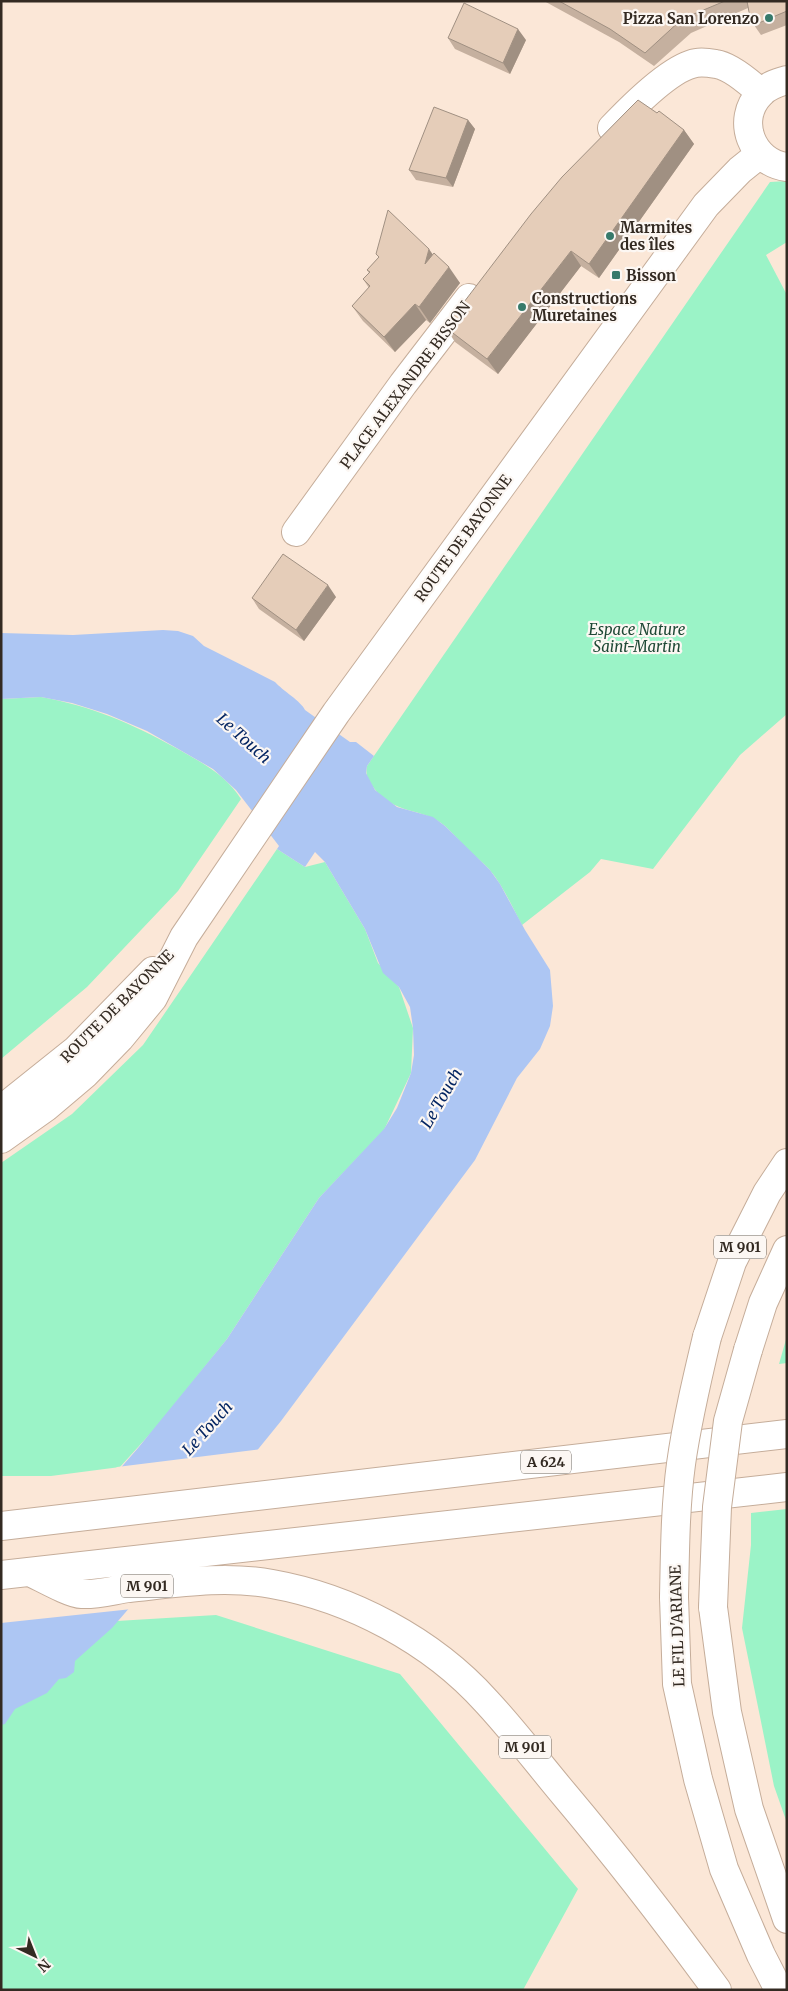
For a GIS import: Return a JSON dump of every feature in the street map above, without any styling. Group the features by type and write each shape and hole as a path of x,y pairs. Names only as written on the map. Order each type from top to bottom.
{"main road":[{"path":"594,147 628,112 672,73 696,62 718,64 744,79 760,93"},
{"path":"787,80 773,84 760,93 753,102 749,112 748,123 751,140 760,154 776,165 787,167"},
{"name":"ROUTE DE BAYONNE","path":"1,1139 46,1107 85,1074 120,1038 153,998 184,937 254,831 336,713 706,205 740,170 760,154"},
{"name":"PLACE ALEXANDRE BISSON","path":"296,532 403,384 482,281"},
{"name":"ROUTE DE BAYONNE","path":"1,1110 76,1050 131,995 184,937"},
{"name":"LE FIL D'ARIANE","path":"779,1990 761,1955 724,1869 698,1779 677,1684 674,1597 675,1524 681,1465 690,1408 707,1337 732,1262 767,1193 787,1163"},
{"name":"M 901","path":"787,1250 763,1303 728,1421 717,1506 713,1607 727,1712 749,1809 787,1919"},
{"name":"A 624","path":"1,1526 787,1434"},
{"path":"1,1575 787,1487"},
{"name":"M 901","path":"30,1572 79,1594 185,1582 228,1580 270,1583 311,1592 376,1619 420,1644 456,1671 486,1700 588,1823 717,1990"}],"green space":[{"name":"Espace Nature Saint-Martin","path":"787,181 787,242 766,255 787,295 787,714 740,755 653,869 601,859 590,872 522,925 503,889 489,869 445,826 427,816 390,803 381,796 368,779 367,766 770,182"},
{"path":"41,697 94,710 127,723 159,739 212,769 228,782 241,799 178,891 87,987 1,1059 1,699"},
{"path":"277,849 305,867 325,862 365,929 378,963 399,987 413,1028 411,1073 384,1130 319,1198 227,1339 158,1425 120,1467 51,1476 1,1476 1,1163 72,1114 143,1045"},
{"path":"787,1336 787,1363 779,1364"},
{"path":"787,1509 787,1823 774,1786 742,1628 751,1545 751,1513"},
{"path":"216,1615 400,1674 578,1889 523,1990 1,1990 1,1628"}],"water":[{"name":"Le Touch","path":"163,630 178,631 193,636 204,646 275,682 300,703 305,710 350,742 356,742 374,756 367,766 366,773 375,790 397,807 433,817 445,826 490,870 550,970 553,1006 550,1026 540,1049 517,1078 475,1160 281,1421 131,1606 112,1628 75,1661 74,1672 66,1678 59,1679 47,1693 15,1709 5,1724 1,1725 1,1605 138,1448 227,1339 319,1198 384,1129 397,1108 411,1073 414,1055 410,1007 399,987 383,973 365,929 325,862 315,852 305,867 277,849 279,846 236,790 213,769 147,731 107,714 72,703 41,697 1,699 1,633 73,635"}],"pier":[{"path":"262,1449 132,1609 1,1623 1,1602 117,1467"}],"building":[{"path":"559,1 725,1 682,19 645,53 610,29"},
{"path":"747,1 787,1 787,11 754,25"},
{"path":"464,3 518,29 503,63 448,38"},
{"path":"638,100 657,113 659,111 684,130 589,264 571,251 487,359 445,327 531,214 562,177"},
{"path":"434,107 468,120 446,178 409,170"},
{"path":"388,210 429,249 425,264 434,253 449,267 419,307 415,304 384,337 352,306 370,286 363,279 370,272 367,270 379,257 376,254"},
{"path":"283,554 328,585 296,630 252,598"}],"place":[{"name":"Pizza San Lorenzo","path":"769,18"},
{"name":"Marmites des îles","path":"610,236"},
{"name":"Bisson","path":"616,275"},
{"name":"Constructions Muretaines","path":"522,307"}]}
